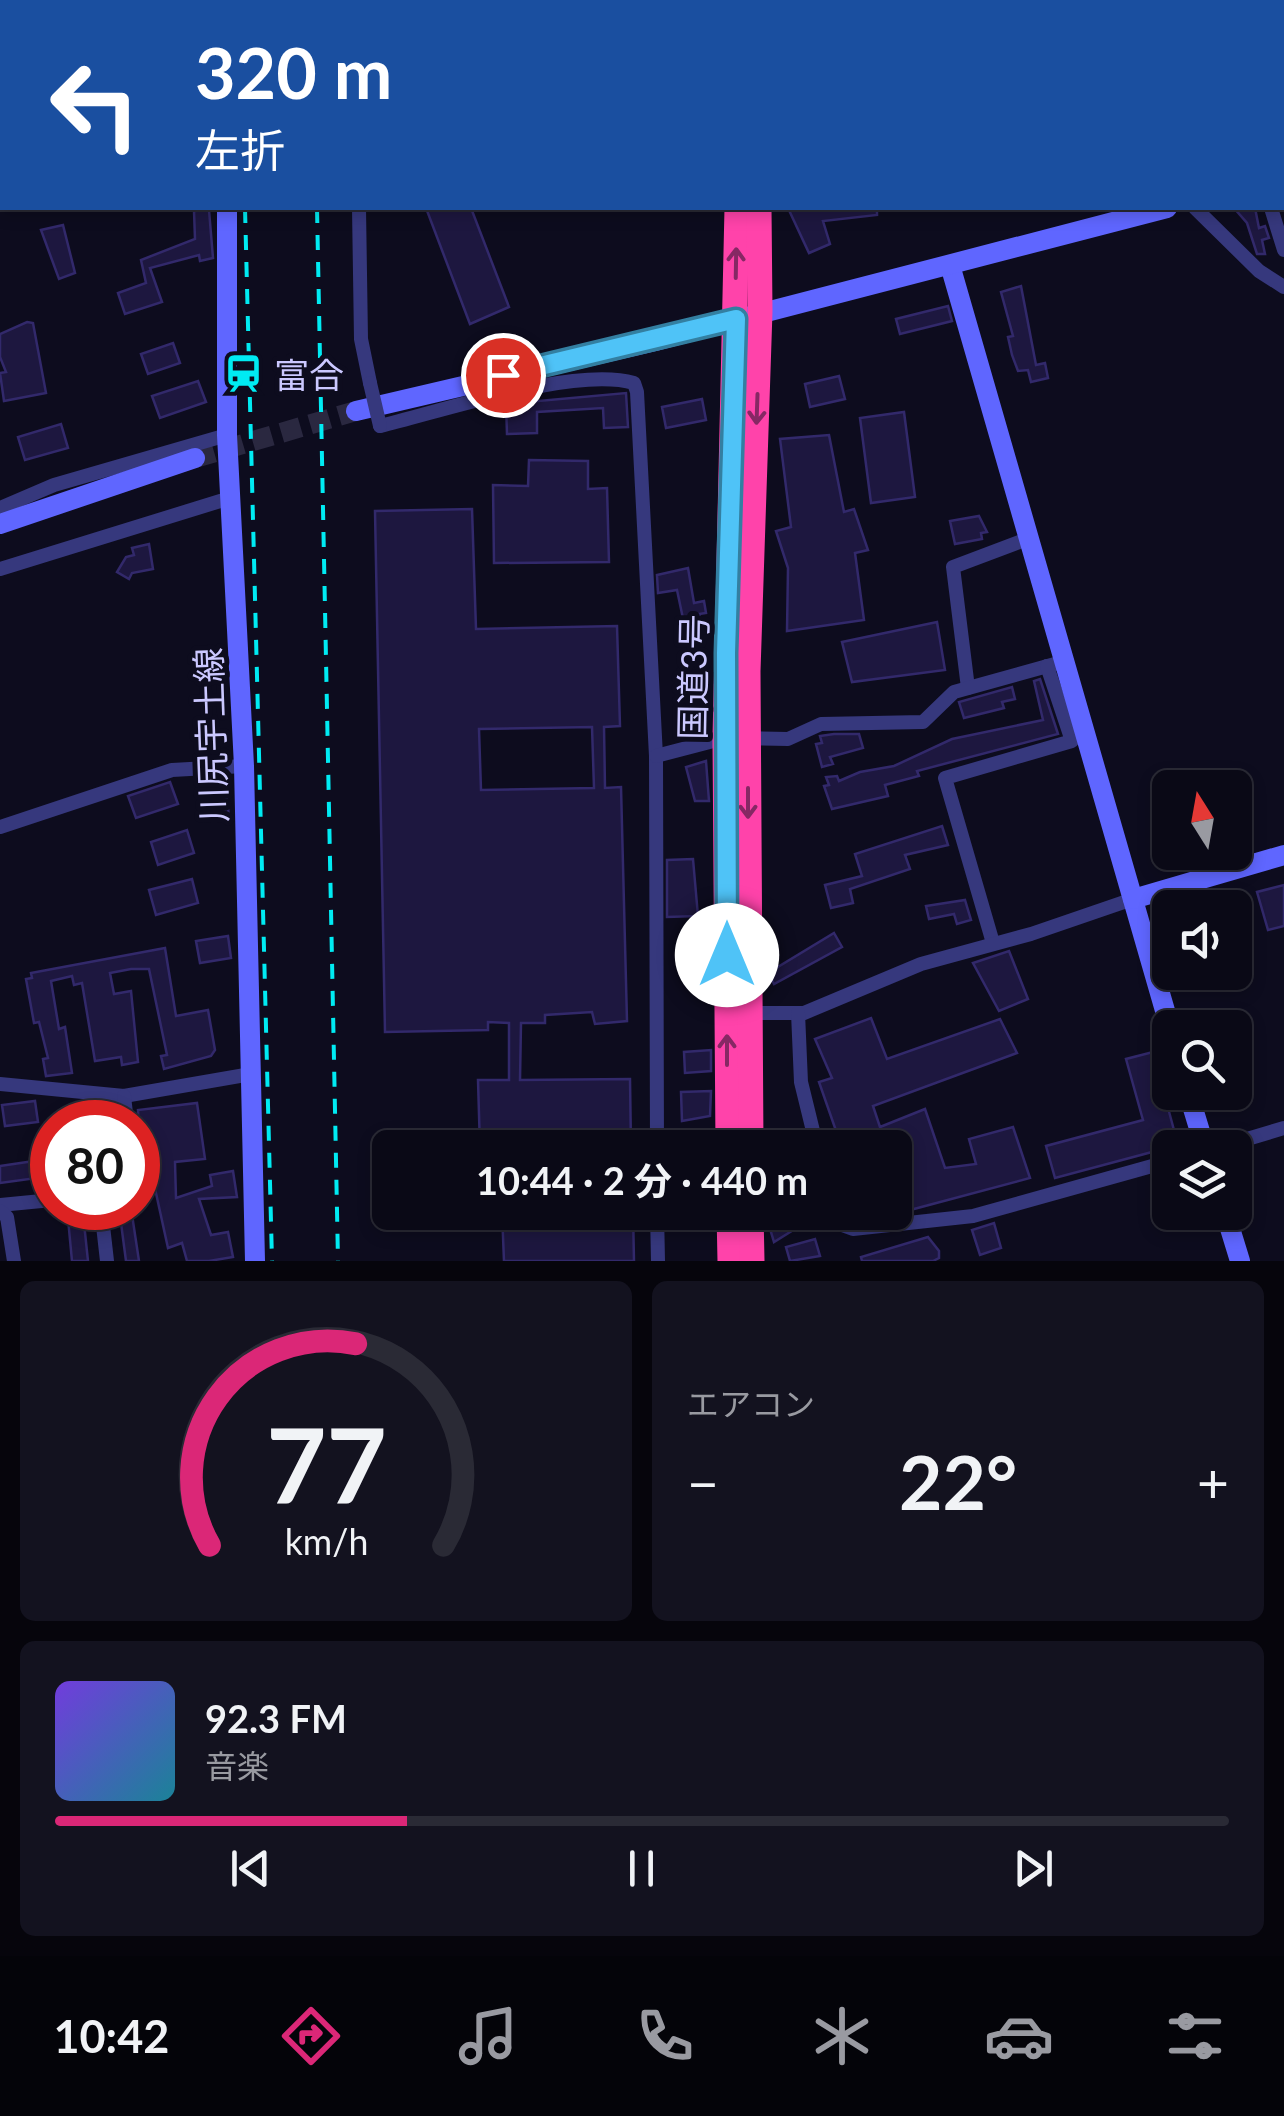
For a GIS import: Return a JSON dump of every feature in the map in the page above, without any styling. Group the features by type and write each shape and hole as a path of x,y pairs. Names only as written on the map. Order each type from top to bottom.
{"highway":[{"name":"国道3号","path":"737,210 748,315"},
{"name":"国道3号","path":"728,1130 748,315 759,210"},
{"name":"国道3号","path":"737,738 750,1013 751,1130"},
{"path":"729,1230 730,1261"},
{"path":"752,1230 752,1261"}],"street":[{"name":"川尻宇土線","path":"227,210 227,435 244,766 255,1261"},
{"path":"359,210 362,339 380,426 555,384 614,377 634,382 656,756 657,1130"},
{"path":"356,412 950,266 1160,210"},
{"path":"1196,210 1259,270 1284,287"},
{"path":"1272,210 1284,250"},
{"path":"950,266 1027,539 1072,741 945,778 992,943"},
{"path":"0,508 54,485 227,435"},
{"path":"0,524 195,458"},
{"path":"0,569 230,498"},
{"path":"968,688 954,567 1027,539"},
{"path":"656,756 737,738 788,739 829,723 872,726 923,722 942,700 968,688 1055,664"},
{"path":"1055,664 1133,899 1165,1010"},
{"path":"0,827 172,770 244,766"},
{"path":"750,1013 798,1012 921,964 1284,855"},
{"path":"798,1012 801,1082 813,1130"},
{"path":"0,1084 124,1096 252,1074"},
{"path":"124,1096 125,1100"},
{"path":"1252,1137 1284,1128"},
{"path":"912,1223 973,1216 1152,1166"},
{"path":"0,1208 30,1203"},
{"path":"0,1208 8,1217 14,1261"},
{"path":"103,1230 107,1261"},
{"path":"658,1230 658,1261"}],"building":[{"path":"209,210 213,258 200,261 199,255 150,268 162,302 125,314 118,293 146,283 141,260 195,239 194,211"},
{"path":"427,210 472,210 509,307 470,324"},
{"path":"789,210 877,210 877,215 823,221 830,244 809,253"},
{"path":"1236,210 1255,210 1259,228 1265,226 1269,238 1262,240 1265,254 1257,254 1247,223"},
{"path":"63,225 75,273 59,279 41,230"},
{"path":"1021,286 1036,365 1045,363 1048,378 1031,382 1028,370 1018,371 1012,355 1008,337 1013,336 1001,292"},
{"path":"948,306 952,321 900,334 896,319"},
{"path":"33,323 46,393 4,401 0,373 6,372 0,357 0,334"},
{"path":"173,343 180,363 148,374 141,354"},
{"path":"839,376 845,399 810,407 805,384"},
{"path":"198,381 206,402 160,418 152,396"},
{"path":"626,393 628,427 604,428 603,408 537,412 537,433 507,434 506,404"},
{"path":"702,399 706,420 666,428 662,407"},
{"path":"904,412 915,497 871,503 860,418"},
{"path":"61,424 68,448 25,460 18,437"},
{"path":"829,435 844,512 854,509 868,550 855,553 864,620 787,631 788,568 776,531 791,527 780,439"},
{"path":"529,460 588,461 588,489 607,488 609,562 494,563 493,485 528,486"},
{"path":"472,509 476,629 617,626 620,726 604,727 605,788 621,787 627,1021 595,1024 592,1012 545,1015 545,1023 521,1023 520,1080 630,1079 631,1130 479,1130 478,1080 509,1080 509,1023 488,1022 488,1030 385,1032 375,511","holes":["592,727 594,788 481,790 479,729"]},
{"path":"979,516 987,532 981,533 982,539 955,544 950,521"},
{"path":"149,544 153,569 132,573 129,579 117,572 126,557 134,555 132,548"},
{"path":"688,568 694,603 704,601 706,613 699,614 702,624 697,626 701,650 690,652 677,590 658,593 657,575"},
{"path":"937,622 945,670 852,682 842,642"},
{"path":"1040,679 1058,734 917,771 919,776 885,785 888,796 832,809 824,786 829,785 826,777 837,776 839,781 860,772 894,766 952,739 1043,720 1034,681"},
{"path":"1012,687 1015,699 1002,702 1004,708 964,718 959,702"},
{"path":"859,734 863,748 830,757 833,764 822,767 816,744 822,743 820,736"},
{"path":"706,761 709,801 695,801 686,767"},
{"path":"170,782 178,804 136,818 128,796"},
{"path":"225,783 229,817 212,819 208,786"},
{"path":"942,826 948,845 905,855 910,869 850,889 853,903 831,908 825,885 862,876 855,854"},
{"path":"187,830 194,853 158,865 151,842"},
{"path":"693,859 698,916 667,917 667,860"},
{"path":"192,879 198,903 156,915 149,890"},
{"path":"1284,885 1284,926 1268,930 1257,892"},
{"path":"965,900 971,920 957,924 954,914 929,919 926,906"},
{"path":"834,933 842,947 774,984 768,973"},
{"path":"228,936 231,958 200,963 196,941"},
{"path":"165,948 176,1016 208,1010 215,1050 211,1056 164,1069 161,1056 167,1055 149,969 131,969 110,973 114,994 131,991 138,1062 122,1065 121,1057 95,1061 82,983 74,985 72,976 51,981 59,1029 65,1027 72,1073 46,1076 43,1059 48,1058 39,1022 34,1023 26,979 32,978 31,973"},
{"path":"1009,951 1028,999 999,1011 973,963"},
{"path":"871,1018 887,1059 1000,1019 1017,1053 873,1106 880,1127 925,1109 945,1168 976,1164 969,1139 1013,1127 1030,1178 912,1209 912,1130 836,1130 819,1082 832,1078 815,1039"},
{"path":"711,1050 711,1071 685,1073 684,1052"},
{"path":"1152,1052 1152,1110 1169,1110 1174,1130 1152,1130 1152,1152 1055,1178 1046,1146 1143,1120 1126,1059"},
{"path":"711,1091 710,1116 682,1121 681,1092"},
{"path":"30,1102 30,1123 5,1126 2,1105"},
{"path":"197,1103 205,1159 175,1162 176,1198 212,1186 210,1175 233,1171 237,1197 199,1199 211,1235 228,1232 233,1257 187,1261 182,1243 168,1248 160,1211 160,1107"},
{"path":"30,1162 30,1179 0,1183 0,1166"},
{"path":"994,1223 1001,1248 980,1255 972,1230"},
{"path":"69,1230 85,1230 88,1261 72,1261"},
{"path":"122,1230 134,1230 139,1261 126,1261"},
{"path":"503,1230 633,1230 634,1261 504,1261"},
{"path":"770,1230 793,1230 774,1242"},
{"path":"928,1237 939,1251 939,1258 933,1261 862,1261 861,1257"},
{"path":"815,1239 820,1256 790,1261 786,1247"}],"tunnel":[{"path":"195,458 356,411"}],"railway":[{"path":"245,210 272,1261"},
{"path":"317,210 338,1261"}],"place":[{"name":"富合","path":"244,374"}],"route":[{"path":"503,375 736,319 726,653 727,955"}]}
